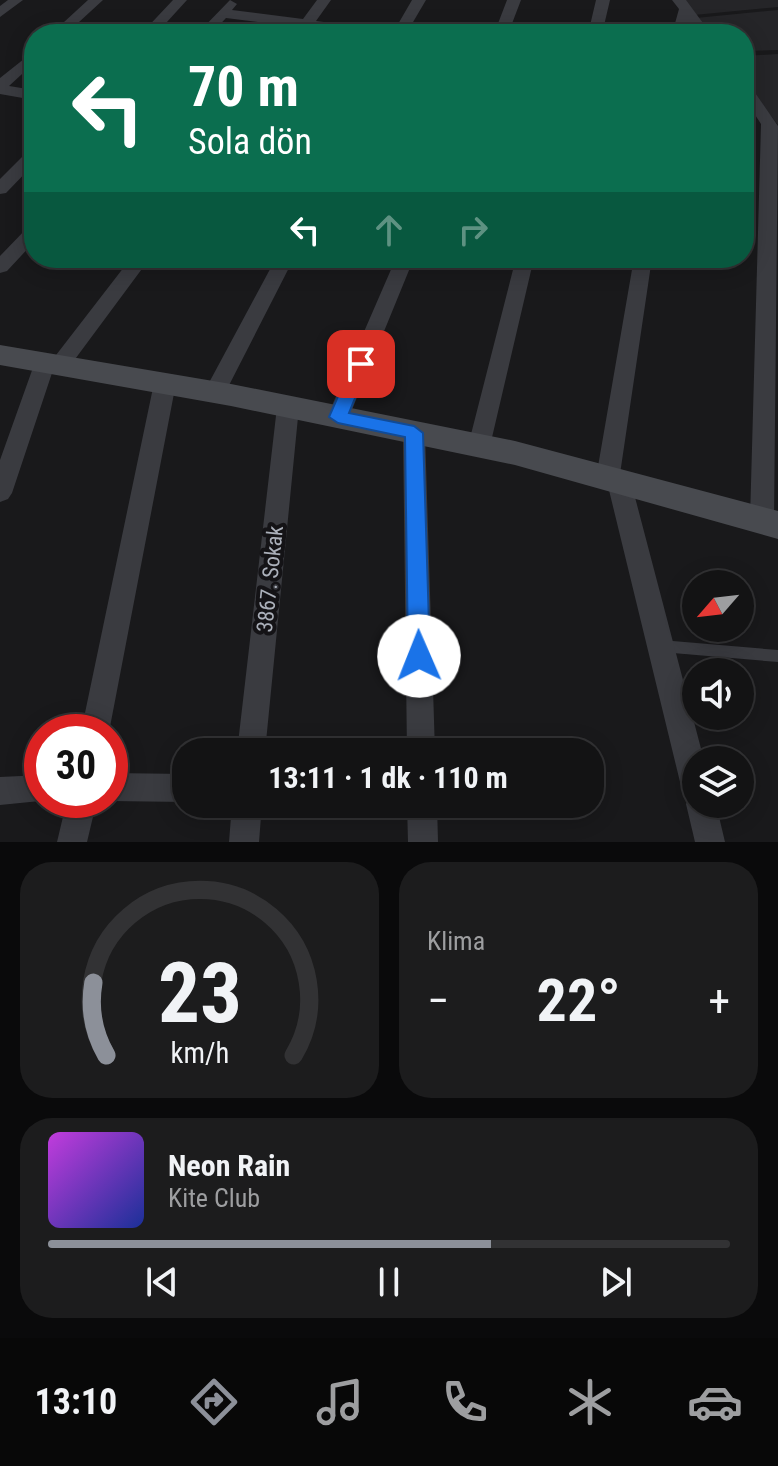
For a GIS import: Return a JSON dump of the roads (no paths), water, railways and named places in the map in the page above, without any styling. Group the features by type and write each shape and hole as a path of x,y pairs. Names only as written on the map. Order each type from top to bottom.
{"main road":[{"path":"0,355 215,392 479,446 770,523"}],"street":[{"path":"0,13 16,0"},
{"path":"69,24 96,0"},
{"path":"157,24 180,0"},
{"path":"213,24 233,0"},
{"path":"307,24 324,0"},
{"path":"405,24 419,0"},
{"path":"505,24 514,0"},
{"path":"597,24 603,0"},
{"path":"682,5 696,24"},
{"path":"222,13 278,24"},
{"path":"0,88 24,65"},
{"path":"0,88 24,93"},
{"path":"754,101 774,130 770,523"},
{"path":"0,189 24,164"},
{"path":"0,267 24,242"},
{"path":"0,493 53,364 133,268"},
{"path":"215,392 280,268"},
{"path":"338,417 401,268"},
{"path":"479,446 523,268"},
{"path":"642,268 614,480 686,746"},
{"path":"99,714 165,383"},
{"name":"3867. Sokak","path":"253,738 288,407"},
{"path":"414,433 421,738"},
{"path":"128,787 172,788"},
{"path":"0,791 24,790"},
{"path":"72,842 78,818"},
{"path":"244,842 246,818"},
{"path":"422,818 423,842"},
{"path":"704,818 710,842"}],"lane":[{"path":"661,646 778,656"}]}
